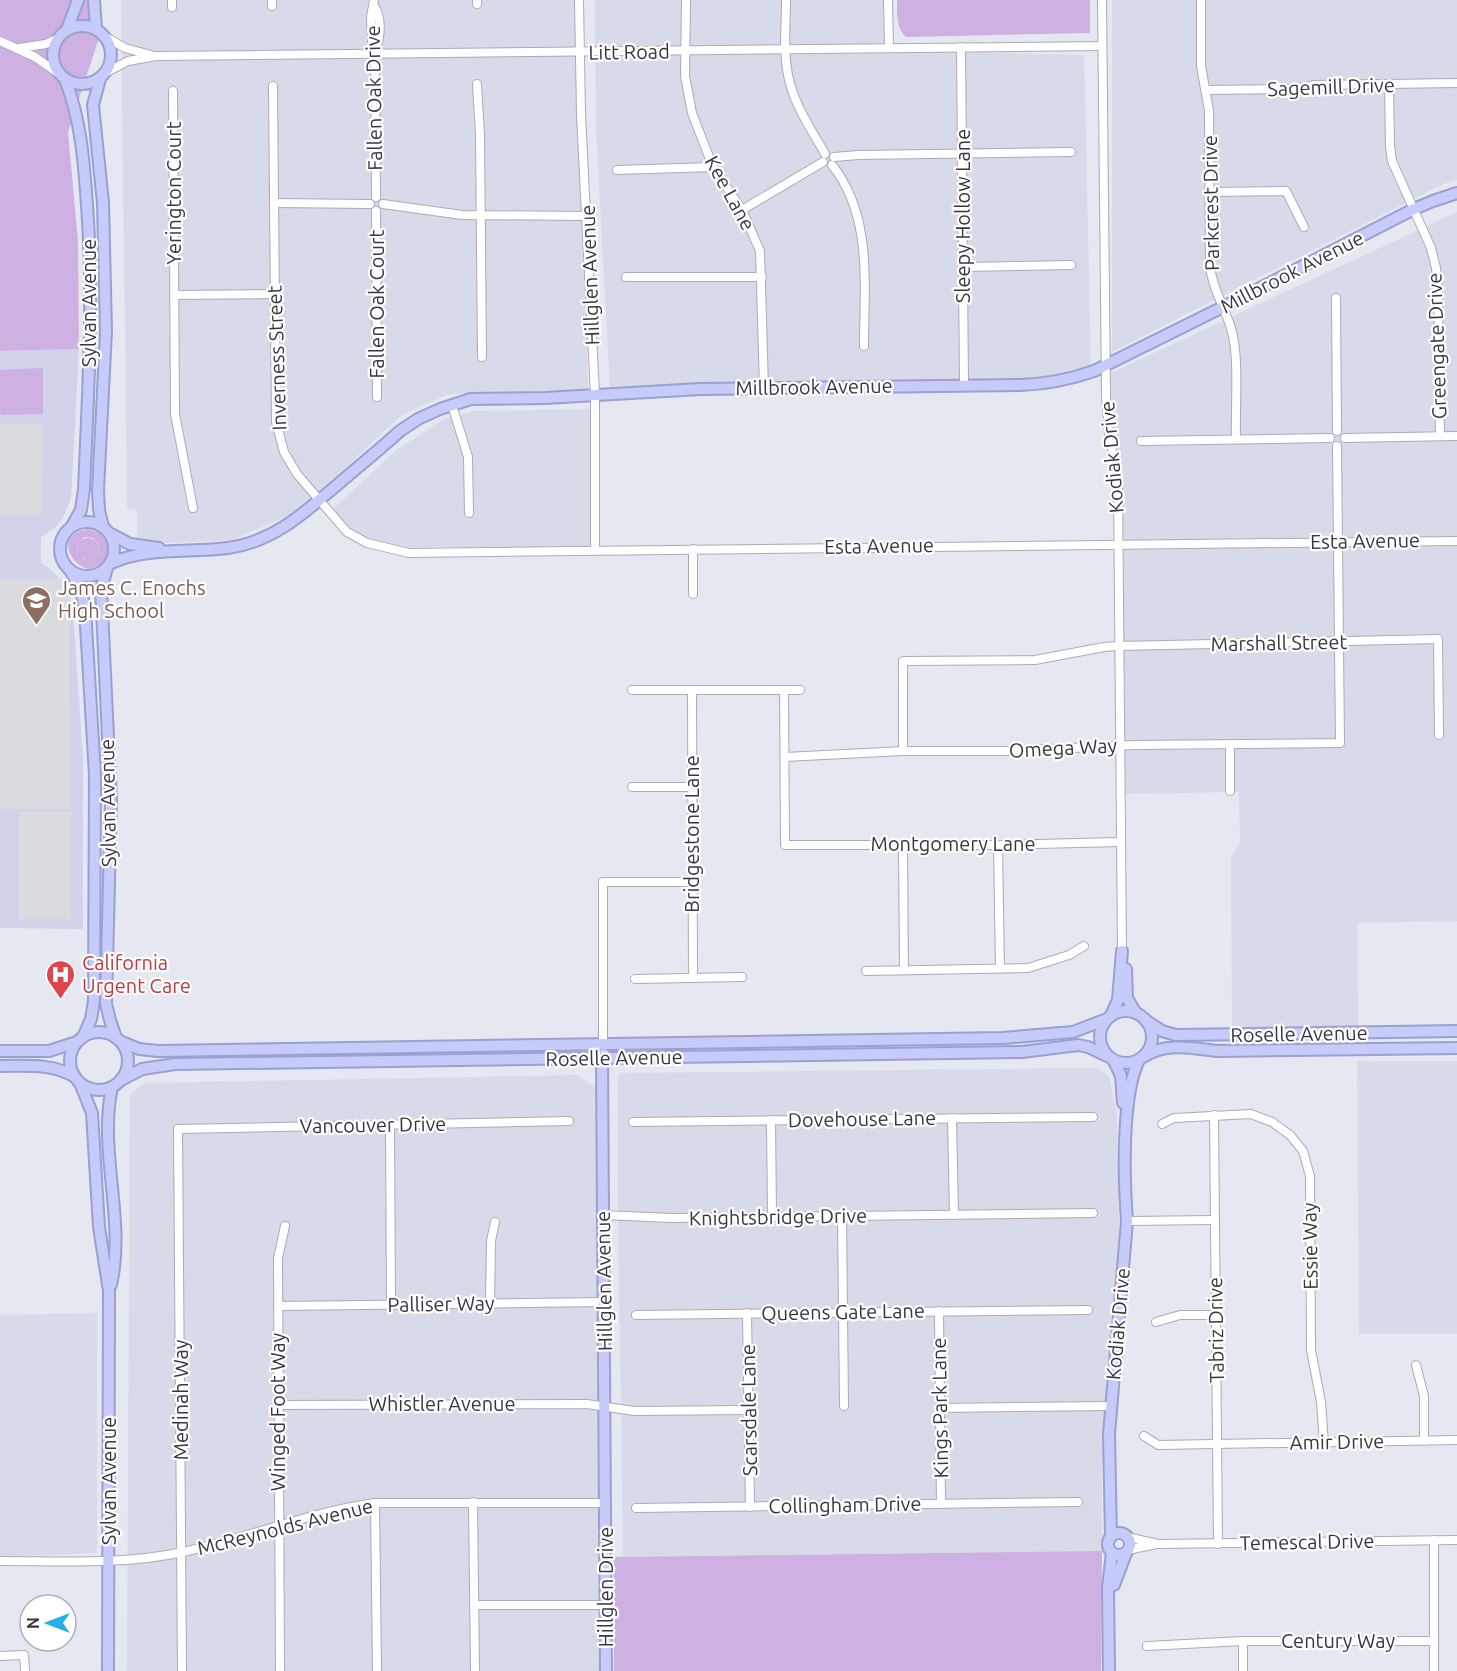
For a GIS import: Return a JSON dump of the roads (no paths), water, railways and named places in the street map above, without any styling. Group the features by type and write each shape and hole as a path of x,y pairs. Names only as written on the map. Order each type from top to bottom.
{"main road":[{"path":"78,0 64,33 55,45 53,55 54,64 62,76 83,85 103,75 111,54 109,44 100,32 94,0"},
{"path":"64,33 77,27 87,26 100,32"},
{"name":"Sylvan Avenue","path":"103,75 93,105 103,194 106,255 106,332 98,490 99,510 106,530"},
{"name":"Sylvan Avenue","path":"62,76 77,111 83,158 89,225 91,310 84,489 81,510 72,526"},
{"name":"Millbrook Avenue","path":"109,566 133,556 174,550 228,548 262,539 297,519 399,432 424,416 471,399 700,389 1048,383 1077,377 1224,307 1414,209 1457,193"},
{"path":"88,522 106,530 113,540 115,550 109,566 90,577 70,570 63,561 60,550 62,538 72,526 88,522"},
{"name":"Millbrook Avenue","path":"106,530 130,544 174,550"},
{"name":"Sylvan Avenue","path":"109,566 100,589 111,800 106,1004 119,1040"},
{"name":"Sylvan Avenue","path":"70,570 81,590 85,609 95,775 94,1001 91,1019 80,1039"},
{"name":"Kodiak Drive","path":"1122,951 1127,998 1136,1013"},
{"name":"Kodiak Drive","path":"1109,1017 1118,1000 1122,951"},
{"path":"1124,1011 1136,1013 1151,1029 1150,1048 1142,1058 1125,1064 1111,1059 1102,1048 1100,1039 1102,1026 1109,1017 1124,1011"},
{"name":"Roselle Avenue","path":"119,1040 139,1049 158,1051 1003,1038 1071,1032 1109,1017"},
{"name":"Roselle Avenue","path":"1145,1020 1162,1031 1176,1035 1457,1031"},
{"path":"0,1051 49,1051 99,1032 119,1040 127,1053 128,1062 126,1071 117,1083 105,1089 94,1089 59,1069 48,1066 0,1066"},
{"path":"78,1080 71,1068 70,1059 80,1039"},
{"path":"602,1058 610,1051 661,1049 681,1042"},
{"name":"Roselle Avenue","path":"117,1083 142,1069 175,1064 1022,1052 1078,1045 1088,1047 1111,1059"},
{"name":"Roselle Avenue","path":"1142,1058 1154,1050 1170,1047 1217,1051 1457,1048"},
{"name":"Hillglen Avenue","path":"602,1058 606,1503"},
{"name":"Kodiak Drive","path":"1111,1536 1110,1406 1127,1221 1126,1142 1131,1079 1142,1058"},
{"name":"Kodiak Drive","path":"1111,1059 1121,1076 1126,1142"},
{"name":"Sylvan Avenue","path":"78,1080 92,1113 99,1227 109,1291 108,1671"},
{"name":"Sylvan Avenue","path":"109,1291 115,1266 108,1111 117,1083"},
{"name":"Hillglen Drive","path":"606,1503 606,1671"},
{"name":"Kodiak Drive","path":"1111,1506 1126,1535"},
{"path":"1109,1599 1130,1543 1126,1535 1117,1533 1111,1536 1108,1546 1112,1553 1108,1587 1109,1671"},
{"path":"1112,1553 1119,1555 1127,1552"}],"street":[{"name":"Hillglen Avenue","path":"579,0 579,53 595,394 595,550"},
{"name":"Kee Lane","path":"686,0 685,76 692,113 713,167 742,210 757,242 762,261 764,388"},
{"path":"786,0 788,76 793,95 824,158"},
{"path":"888,0 889,48"},
{"name":"Kodiak Drive","path":"1102,0 1106,417 1117,471 1122,951"},
{"name":"Parkcrest Drive","path":"1201,0 1201,66 1209,111 1211,274 1234,339 1236,439"},
{"name":"Fallen Oak Drive","path":"373,201 375,53 371,17 374,3"},
{"name":"Litt Road","path":"100,32 125,48 156,56"},
{"path":"18,48 46,44 64,33"},
{"path":"0,41 18,48 62,76"},
{"name":"Litt Road","path":"103,75 128,61 156,56 1102,46"},
{"name":"Sleepy Hollow Lane","path":"961,47 964,386"},
{"name":"Sagemill Drive","path":"1206,90 1457,83"},
{"path":"477,84 480,135 483,357"},
{"name":"Greengate Drive","path":"1389,84 1392,161 1431,249 1438,279 1440,436"},
{"name":"Inverness Street","path":"273,86 276,422 279,438 290,464 319,501"},
{"name":"Yerington Court","path":"173,91 176,414 193,508"},
{"path":"833,161 858,155 1071,152"},
{"path":"742,210 829,153 853,201 863,240 864,346"},
{"path":"617,170 713,167"},
{"path":"1209,192 1286,191 1304,227"},
{"path":"275,203 373,201 380,198 383,204 382,209 376,211 372,209 373,201"},
{"path":"383,204 481,216 588,216"},
{"name":"Fallen Oak Court","path":"376,211 377,397"},
{"path":"964,267 1071,265"},
{"path":"626,277 762,276"},
{"path":"174,295 275,294"},
{"path":"1336,298 1337,431"},
{"path":"452,405 468,457 469,513"},
{"path":"1330,438 1332,433 1342,432 1345,438 1343,444 1337,446"},
{"path":"1345,438 1457,436"},
{"path":"1142,441 1330,438"},
{"path":"1330,438 1337,446"},
{"path":"1337,446 1339,643"},
{"name":"Esta Avenue","path":"319,501 353,536 367,543 409,553 1457,540"},
{"path":"693,549 693,594"},
{"name":"Marshall Street","path":"903,751 903,661 1035,660 1119,646 1339,643 1438,639 1439,735"},
{"name":"Omega Way","path":"785,757 903,751 1018,751 1121,745 1341,743 1339,643"},
{"path":"632,690 800,690"},
{"name":"Bridgestone Lane","path":"692,690 693,978"},
{"path":"784,690 785,757"},
{"path":"1230,745 1230,791"},
{"name":"Montgomery Lane","path":"785,757 785,845 999,845 1121,842"},
{"path":"632,787 692,787"},
{"path":"903,845 904,970"},
{"path":"999,845 1000,968"},
{"path":"603,1044 603,882 692,882"},
{"path":"866,971 1028,968 1050,963 1084,946"},
{"path":"635,979 742,977"},
{"name":"Essie Way","path":"1162,1124 1174,1118 1251,1114 1272,1122 1290,1135 1303,1151 1310,1176 1311,1350 1321,1402 1324,1443"},
{"name":"Tabriz Drive","path":"1214,1115 1218,1544"},
{"name":"Dovehouse Lane","path":"633,1122 1093,1117"},
{"path":"952,1118 954,1215"},
{"path":"771,1120 772,1217"},
{"name":"Vancouver Drive","path":"178,1129 569,1121"},
{"path":"390,1125 392,1305"},
{"name":"Medinah Way","path":"178,1129 182,1671"},
{"name":"Knightsbridge Drive","path":"603,1215 671,1218 1093,1213"},
{"path":"842,1216 844,1406"},
{"path":"1127,1221 1215,1220"},
{"path":"490,1303 490,1241 495,1222"},
{"name":"Winged Foot Way","path":"280,1671 278,1258 285,1226"},
{"name":"Palliser Way","path":"278,1306 604,1302"},
{"name":"Queens Gate Lane","path":"636,1315 1088,1310"},
{"name":"Kings Park Lane","path":"939,1311 941,1504"},
{"name":"Scarsdale Lane","path":"747,1313 750,1507"},
{"path":"1156,1322 1180,1315 1216,1315"},
{"path":"1416,1365 1424,1396 1424,1441"},
{"name":"Whistler Avenue","path":"279,1405 587,1404 634,1411 748,1410"},
{"path":"940,1408 1110,1406"},
{"name":"Amir Drive","path":"1144,1436 1158,1444 1457,1440"},
{"path":"472,1502 475,1671"},
{"name":"Collingham Drive","path":"636,1508 1078,1502"},
{"path":"375,1503 376,1671"},
{"name":"McReynolds Avenue","path":"0,1561 108,1561 182,1552 338,1510 375,1503 606,1503"},
{"name":"Temescal Drive","path":"1126,1535 1158,1544"},
{"path":"1434,1540 1434,1671"},
{"name":"Temescal Drive","path":"1127,1552 1158,1544 1457,1540"},
{"path":"474,1605 606,1605"},
{"path":"1243,1641 1243,1671"},
{"name":"Century Way","path":"1148,1646 1243,1641 1434,1641"},
{"path":"0,1656 24,1655 25,1671"}],"place":[{"name":"James C. Enochs High School","path":"37,626"},
{"name":"California Urgent Care","path":"61,1000"}]}
